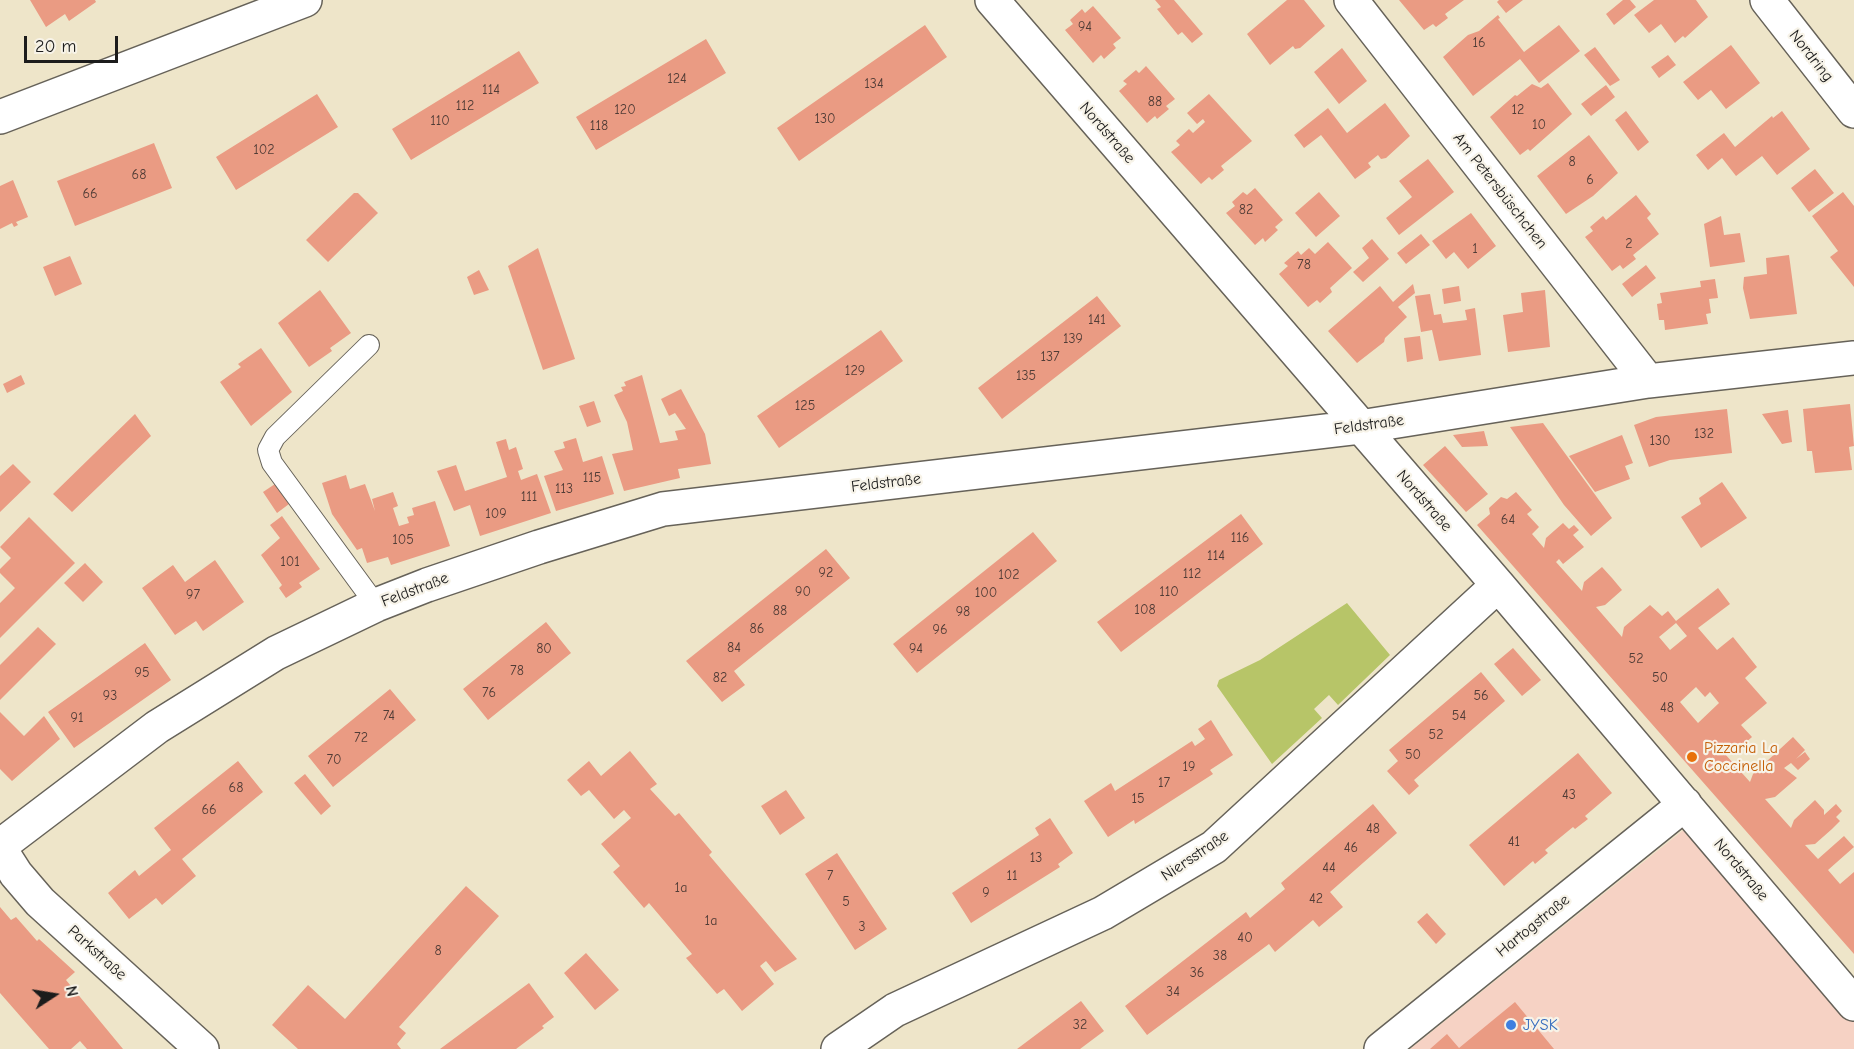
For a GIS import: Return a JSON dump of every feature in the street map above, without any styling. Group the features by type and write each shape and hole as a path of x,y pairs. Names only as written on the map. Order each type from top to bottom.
{"street":[{"path":"0,117 305,0"},
{"name":"Nordstraße","path":"992,0 1498,585 1854,1004"},
{"name":"Am Petersbüschchen","path":"1351,0 1648,381"},
{"name":"Nordring","path":"1767,0 1854,111"},
{"name":"Feldstraße","path":"0,848 157,727 216,688 276,653 376,605 492,562 663,509 1360,427 1648,381 1854,358"},
{"name":"Niersstraße","path":"838,1049 895,1010 1103,913 1214,847 1498,585"},
{"name":"Hartogstraße","path":"1381,1049 1685,804"},
{"name":"Parkstraße","path":"0,848 16,874 40,902 202,1049"}],"lane":[{"path":"369,345 275,437 268,450 272,463 376,605"}],"shaded area":[{"path":"1686,828 1854,1022 1854,1049 1410,1049"}],"green space":[{"path":"1347,603 1390,655 1338,705 1329,695 1314,709 1322,718 1272,764 1217,686 1219,680 1260,660"}],"building":[{"path":"30,0 95,0 96,2 69,21 65,14 46,27"},
{"path":"1155,0 1174,0 1203,34 1192,43 1182,32 1178,35 1157,9 1161,7"},
{"path":"1287,0 1304,0 1325,26 1300,48 1295,49 1293,46 1270,65 1247,34"},
{"path":"1399,0 1464,0 1445,14 1448,18 1436,27 1433,24 1424,30"},
{"path":"1499,0 1523,0 1506,13 1497,2"},
{"path":"1623,0 1630,0 1636,7 1614,25 1606,14"},
{"path":"1654,0 1696,0 1708,17 1685,38 1683,36 1675,43 1661,24 1649,33 1634,15"},
{"path":"1093,6 1121,38 1113,44 1116,48 1104,59 1101,55 1093,63 1065,30 1073,24 1070,20 1082,9 1085,13"},
{"path":"1498,15 1500,18 1498,19 1524,52 1559,25 1580,51 1539,83 1520,59 1473,96 1443,57 1468,35 1479,31"},
{"path":"925,25 947,57 799,161 777,128"},
{"path":"706,39 726,73 596,150 576,117"},
{"path":"1731,45 1760,83 1726,109 1711,90 1698,100 1683,82"},
{"path":"1595,47 1620,80 1610,86 1584,55"},
{"path":"1342,48 1367,81 1339,104 1314,72"},
{"path":"519,51 539,83 411,160 392,129"},
{"path":"1668,55 1676,65 1659,78 1651,67"},
{"path":"1146,66 1175,99 1166,106 1169,109 1157,119 1155,116 1147,123 1119,91 1127,84 1123,81 1136,70 1139,73"},
{"path":"1548,83 1572,114 1530,151 1528,149 1520,155 1490,117 1515,95 1517,96 1532,84 1541,88"},
{"path":"1606,85 1615,97 1591,116 1581,104"},
{"path":"317,94 338,127 236,190 216,157"},
{"path":"1209,94 1252,141 1221,166 1224,170 1212,180 1209,177 1201,184 1171,152 1180,145 1176,141 1189,129 1193,133 1205,122 1203,119 1197,124 1187,113"},
{"path":"1385,103 1410,136 1386,158 1381,159 1378,155 1368,163 1371,167 1355,179 1321,135 1304,148 1294,135 1328,108 1347,133"},
{"path":"1626,111 1649,142 1638,151 1615,120"},
{"path":"1782,111 1810,149 1777,175 1762,156 1736,176 1722,158 1708,170 1696,155 1724,133 1735,147 1772,116 1773,118"},
{"path":"1589,135 1618,173 1593,196 1566,214 1537,176"},
{"path":"154,143 172,188 75,226 57,181"},
{"path":"1428,159 1454,192 1399,235 1386,218 1412,197 1399,181"},
{"path":"1815,169 1834,193 1809,212 1791,188"},
{"path":"13,180 28,217 16,222 18,225 14,227 12,223 0,229 0,186"},
{"path":"1255,188 1283,220 1275,227 1278,230 1265,242 1263,238 1255,245 1226,213 1235,206 1232,202 1243,192 1247,195"},
{"path":"1319,192 1340,216 1316,237 1295,213"},
{"path":"1843,192 1854,206 1854,287 1830,257 1838,251 1812,216"},
{"path":"354,193 358,193 378,213 328,262 306,240"},
{"path":"1636,195 1651,214 1647,218 1659,234 1633,255 1636,259 1623,269 1620,265 1612,271 1585,237 1593,231 1590,227 1603,216 1606,220"},
{"path":"1471,213 1496,246 1468,269 1454,252 1446,259 1432,241"},
{"path":"1721,216 1724,235 1740,233 1745,262 1710,267 1704,224"},
{"path":"1421,234 1430,245 1406,264 1397,253"},
{"path":"1372,239 1389,259 1363,282 1353,272 1369,258 1362,248"},
{"path":"1328,242 1352,268 1330,288 1332,292 1320,303 1317,300 1308,307 1279,274 1288,266 1284,263 1298,251 1301,255 1309,248 1315,254"},
{"path":"538,248 575,359 543,370 508,266"},
{"path":"1789,255 1797,314 1750,319 1743,288 1744,277 1767,274 1766,258"},
{"path":"70,256 82,284 55,296 43,267"},
{"path":"1646,265 1656,278 1632,297 1622,284"},
{"path":"479,270 489,290 474,295 467,277"},
{"path":"1715,279 1718,298 1709,299 1711,313 1706,314 1708,324 1665,330 1664,320 1659,320 1657,304 1662,303 1660,293 1701,287 1700,281"},
{"path":"1413,284 1415,293 1398,307 1407,317 1385,338 1384,342 1357,363 1328,331 1380,286 1393,302"},
{"path":"1459,286 1461,301 1444,304 1442,289"},
{"path":"320,290 351,333 330,348 332,351 309,367 278,323"},
{"path":"1545,290 1550,347 1508,352 1503,315 1523,312 1521,293"},
{"path":"1430,294 1434,315 1441,314 1443,323 1467,320 1465,310 1475,308 1481,355 1439,361 1432,330 1421,332 1415,296"},
{"path":"1097,296 1121,326 1002,419 978,388"},
{"path":"881,330 903,361 779,448 757,416"},
{"path":"1420,336 1423,359 1407,362 1404,338"},
{"path":"261,348 292,392 251,426 220,382 241,367 238,364"},
{"path":"21,375 25,384 7,393 3,384"},
{"path":"642,375 660,443 678,440 675,431 686,429 675,413 669,416 661,399 681,389 705,434 711,464 678,469 680,478 624,491 612,454 633,450 627,422 614,395 623,391 621,387 626,386 624,382"},
{"path":"594,401 601,422 587,427 579,406"},
{"path":"1850,404 1854,446 1849,447 1852,470 1815,473 1812,451 1807,451 1803,409"},
{"path":"1727,409 1732,453 1670,460 1649,467 1634,425 1656,417"},
{"path":"1788,410 1792,442 1782,444 1762,414"},
{"path":"135,414 151,436 72,512 53,494"},
{"path":"1543,423 1612,518 1591,536 1564,505 1510,427"},
{"path":"1484,431 1488,446 1462,447 1453,435"},
{"path":"1622,435 1633,463 1625,466 1630,479 1595,492 1569,456"},
{"path":"576,438 583,462 602,456 614,494 556,511 544,476 563,470 554,451 565,448 563,442"},
{"path":"506,439 509,450 516,447 523,469 518,471 521,480 537,474 551,513 480,536 470,505 454,511 437,471 456,465 465,491 507,477 496,442"},
{"path":"1445,446 1488,494 1466,512 1423,465"},
{"path":"13,464 31,482 0,512 0,476"},
{"path":"346,475 350,489 365,484 375,511 372,499 393,492 398,506 393,508 399,526 409,523 407,517 414,515 412,508 435,501 450,546 391,565 388,557 367,563 362,548 357,550 332,514 322,483"},
{"path":"1722,482 1747,518 1701,548 1681,517 1701,504 1699,498"},
{"path":"275,484 289,504 277,513 263,492"},
{"path":"1516,492 1532,510 1527,514 1539,527 1532,534 1544,548 1546,538 1563,523 1569,529 1574,525 1579,530 1573,535 1584,547 1563,564 1559,559 1556,562 1582,591 1584,582 1602,567 1612,578 1622,590 1605,605 1596,607 1622,637 1624,627 1650,605 1662,616 1668,611 1676,621 1718,588 1730,604 1698,628 1717,650 1733,637 1757,667 1745,678 1767,703 1741,725 1752,737 1736,751 1725,754 1750,782 1753,774 1793,737 1805,750 1796,759 1805,752 1810,759 1798,770 1791,763 1784,768 1797,778 1775,797 1765,799 1791,828 1794,820 1815,800 1824,810 1824,815 1836,804 1842,811 1836,817 1840,821 1832,829 1815,844 1805,845 1818,859 1844,836 1854,847 1828,870 1840,884 1854,872 1854,954 1477,525 1490,514 1489,508 1501,497 1507,499","holes":["1676,623 1687,636 1670,650 1659,637","1696,687 1705,697 1710,692 1719,703 1698,723 1680,702"]},
{"path":"1241,514 1263,544 1121,652 1097,622"},
{"path":"282,516 320,569 299,583 302,587 286,598 279,588 282,585 261,555 280,538 270,525"},
{"path":"29,517 75,563 0,638 0,603 15,588 0,573 0,569 11,558 0,547"},
{"path":"1033,532 1057,561 917,673 893,644"},
{"path":"826,549 850,578 734,671 745,685 722,702 686,661"},
{"path":"215,560 244,602 203,631 196,621 175,635 142,588 173,565 185,582"},
{"path":"85,563 103,582 83,602 64,583"},
{"path":"546,622 571,653 488,720 463,689"},
{"path":"38,627 56,644 0,700 0,665"},
{"path":"145,643 171,680 74,748 48,712"},
{"path":"1513,648 1541,680 1522,696 1494,664"},
{"path":"1481,672 1505,701 1414,780 1419,786 1409,795 1387,771 1398,761 1389,750"},
{"path":"390,689 416,720 333,787 308,756"},
{"path":"0,712 24,736 44,716 60,739 12,781 0,769"},
{"path":"1211,720 1233,755 1210,770 1213,774 1135,824 1134,820 1108,837 1084,801 1111,783 1115,791 1192,741 1195,746 1205,739 1198,729"},
{"path":"630,751 657,784 650,789 675,816 679,813 712,852 709,855 797,959 775,972 766,961 760,966 774,984 742,1011 724,989 717,994 686,958 692,954 649,903 644,908 613,872 620,866 601,844 631,818 624,810 614,819 589,790 581,796 567,780 589,761 601,776"},
{"path":"1578,753 1612,793 1585,816 1588,819 1575,829 1573,827 1545,850 1548,853 1535,864 1533,861 1504,886 1469,845"},
{"path":"238,761 263,792 182,859 196,876 162,905 156,898 129,919 108,893 135,870 139,876 171,850 154,828"},
{"path":"305,774 331,806 321,815 294,783"},
{"path":"786,790 805,818 780,835 761,806"},
{"path":"1373,804 1397,833 1330,892 1343,907 1319,927 1313,920 1275,952 1269,944 1147,1035 1125,1006 1246,912 1250,918 1285,889 1281,883"},
{"path":"1050,818 1073,853 1058,864 1060,867 971,923 952,893 1039,835 1035,828"},
{"path":"837,853 887,929 855,950 805,874"},
{"path":"466,886 499,916 399,1027 406,1033 397,1044 401,1049 298,1049 272,1025 308,985 345,1019"},
{"path":"0,907 11,920 16,917 37,941 39,939 75,972 66,980 123,1049 87,1049 80,1041 71,1049 49,1049 0,993"},
{"path":"1427,913 1446,934 1436,944 1417,922"},
{"path":"586,953 619,990 595,1010 564,973"},
{"path":"529,983 554,1017 542,1026 544,1028 516,1049 440,1049"},
{"path":"1081,1001 1104,1031 1080,1049 1017,1049"},
{"name":"JYSK","path":"1515,1002 1554,1049 1430,1049 1447,1034 1459,1048"}],"place":[{"name":"Pizzaria La Coccinella","path":"1692,757"},
{"name":"JYSK","path":"1511,1025"}]}
